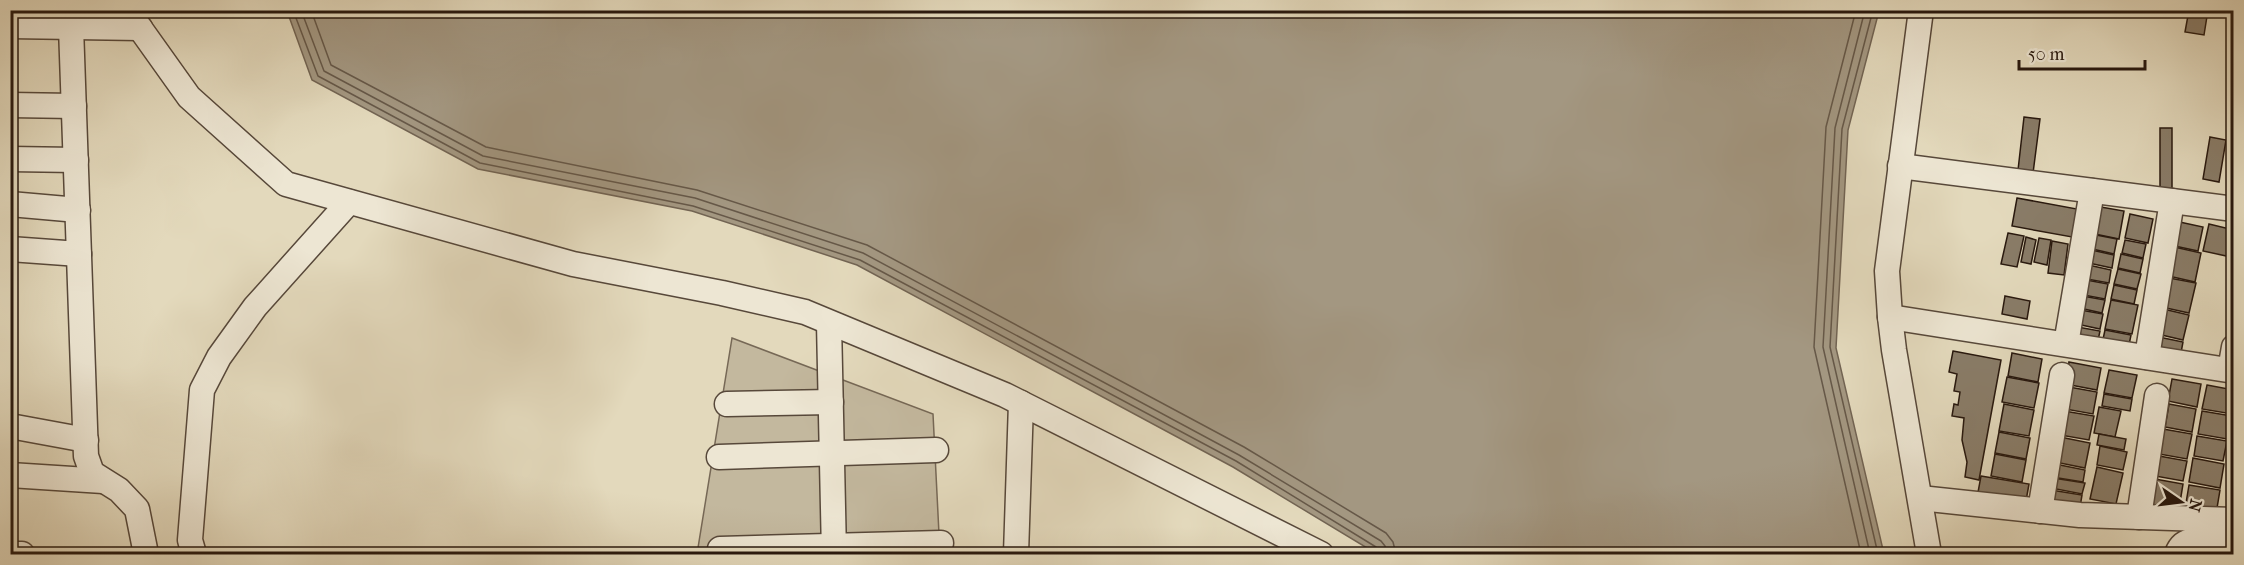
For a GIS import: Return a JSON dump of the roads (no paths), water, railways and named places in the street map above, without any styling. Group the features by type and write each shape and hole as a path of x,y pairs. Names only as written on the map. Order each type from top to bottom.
{"street":[{"path":"1921,10 1887,271 1890,317 1929,555"},
{"path":"10,26 71,27 133,20 189,97 286,184 573,264 805,312 1021,403 1321,555"},
{"path":"71,27 88,465 92,473 119,490 137,509 146,555"},
{"path":"10,105 74,106"},
{"path":"10,159 76,160"},
{"path":"1900,166 2234,209"},
{"path":"2066,345 2092,190"},
{"path":"2147,357 2172,201"},
{"path":"194,555 190,540 202,390 219,357 255,307 349,202"},
{"path":"10,204 78,210"},
{"path":"10,249 80,254"},
{"path":"1890,317 2147,357 2232,363"},
{"path":"829,322 834,550"},
{"path":"2040,512 2062,375"},
{"path":"2139,517 2157,396"},
{"path":"727,404 831,402"},
{"path":"1016,555 1021,403"},
{"path":"10,426 86,441"},
{"path":"719,457 936,450"},
{"path":"10,475 104,481"},
{"path":"1920,498 2040,512 2234,520"},
{"path":"2177,555 2180,547 2188,541 2197,539 2234,544"},
{"path":"720,549 834,550 941,543"},
{"path":"10,554 22,555"}],"water":[{"path":"287,11 1879,11 1848,130 1836,348 1884,554 1377,554 1233,467 857,265 692,211 478,169 312,80"}]}
